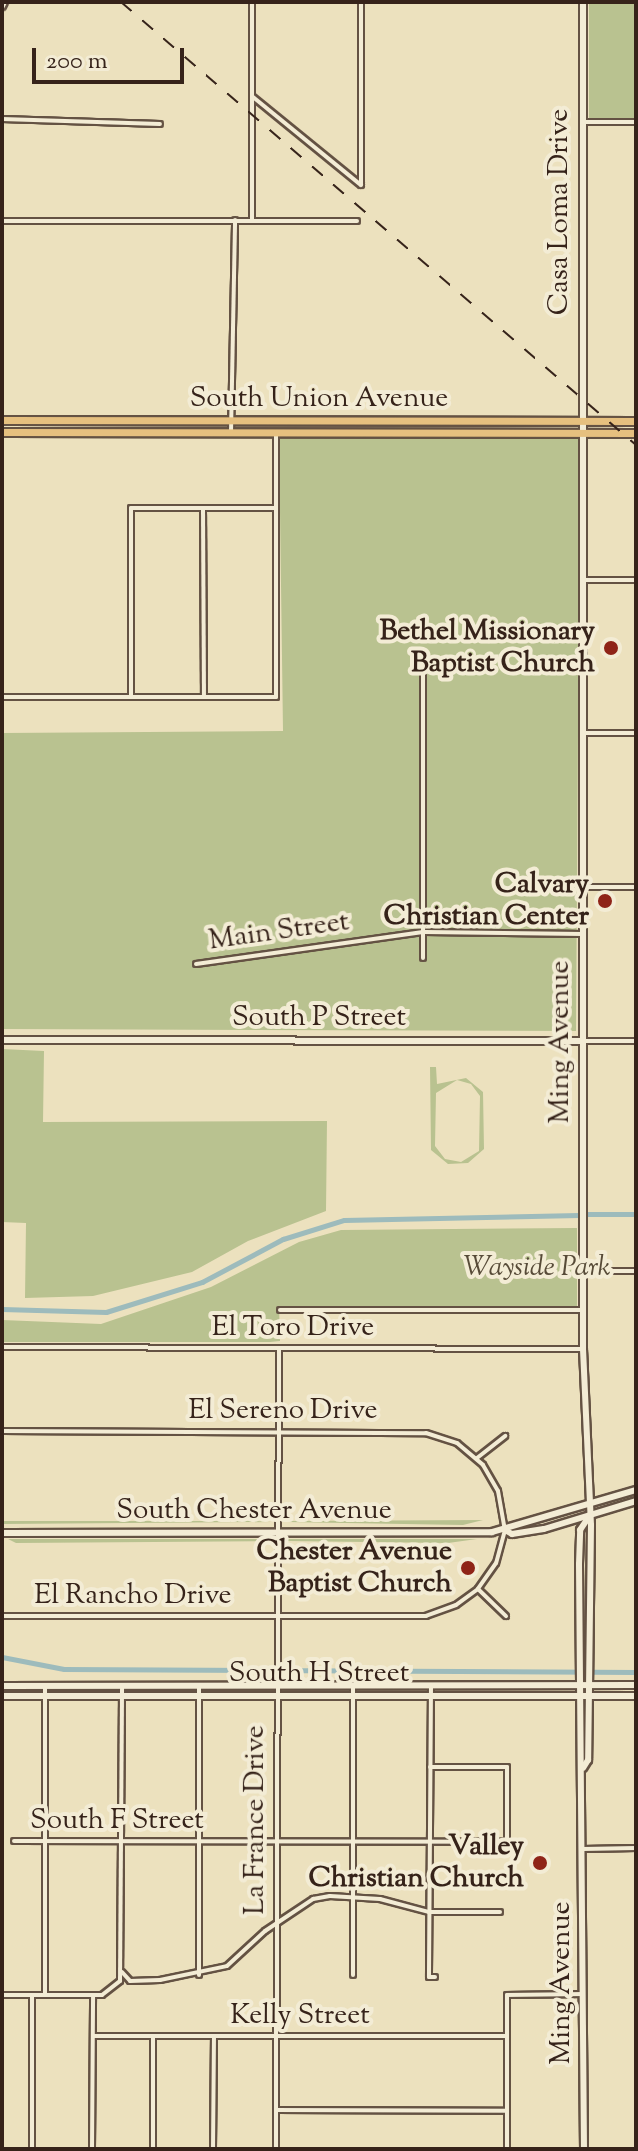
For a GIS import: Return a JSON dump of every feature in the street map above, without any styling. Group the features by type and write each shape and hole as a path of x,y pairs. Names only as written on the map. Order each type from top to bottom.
{"main road":[{"name":"Casa Loma Drive","path":"583,2 583,421"},
{"name":"South Union Avenue","path":"2,420 636,421"},
{"name":"Ming Avenue","path":"583,421 583,1349 590,1665 588,1760 583,1768 584,2149"},
{"name":"South Union Avenue","path":"2,432 636,433"},
{"name":"South P Street","path":"2,1040 583,1041"},
{"name":"South Chester Avenue","path":"505,1530 587,1508 636,1490"},
{"name":"South Chester Avenue","path":"2,1533 505,1530 519,1533 588,1518 636,1501"},
{"name":"Ming Avenue","path":"583,1768 578,1760 580,1530 588,1518"},
{"path":"468,1696 503,1685"},
{"name":"South H Street","path":"2,1686 636,1685"},
{"name":"South H Street","path":"2,1696 636,1696"}],"street":[{"path":"252,2 252,220"},
{"path":"253,97 361,185 361,2"},
{"path":"2,119 160,124"},
{"path":"583,122 636,122"},
{"path":"231,433 235,219"},
{"path":"2,221 357,221"},
{"path":"2,697 276,697 276,433"},
{"path":"131,697 131,508 276,508"},
{"path":"203,508 204,697"},
{"path":"583,580 636,580"},
{"path":"423,660 423,958"},
{"path":"583,733 636,733"},
{"path":"583,887 636,887"},
{"name":"Main Street","path":"196,964 425,932 583,934"},
{"name":"South P Street","path":"583,1041 636,1041"},
{"path":"584,1271 636,1271"},
{"path":"280,1310 583,1310"},
{"name":"El Toro Drive","path":"2,1347 583,1349"},
{"name":"La France Drive","path":"276,2149 279,1348"},
{"name":"El Sereno Drive","path":"2,1431 426,1433 457,1443 477,1458 498,1491 505,1530"},
{"path":"477,1458 505,1436"},
{"name":"El Rancho Drive","path":"2,1616 426,1616 456,1605 478,1589 496,1563 505,1530"},
{"path":"478,1589 506,1616"},
{"path":"2,1995 93,1996 113,1990 122,1971 122,1685"},
{"path":"45,1686 45,1995"},
{"path":"199,1686 199,1975"},
{"path":"353,1686 353,1975"},
{"path":"431,1686 429,1977 435,1977"},
{"name":"South F Street","path":"14,1841 507,1842 507,1767 430,1767"},
{"path":"583,1849 636,1848"},
{"path":"122,1971 130,1981 199,1975 227,1966 313,1899 353,1897 429,1912 500,1912"},
{"path":"507,2149 507,1995 583,1994"},
{"path":"32,1995 32,2149"},
{"path":"92,2149 93,1996"},
{"name":"Kelly Street","path":"93,2036 506,2036"},
{"path":"153,2036 153,2149"},
{"path":"213,2149 214,2036"},
{"path":"276,2110 507,2111"}],"green space":[{"path":"589,2 636,2 636,121 589,121"},
{"path":"279,438 580,438 576,1031 2,1029 2,733 283,731"},
{"path":"2,1049 44,1051 43,1122 327,1121 326,1211 248,1241 192,1272 93,1296 25,1298 26,1223 2,1222"},
{"path":"430,1067 436,1067 437,1084 466,1078 483,1092 484,1149 468,1163 448,1164 431,1150","holes":["457,1080 471,1084 480,1096 479,1151 461,1162 445,1159 435,1146 436,1093"]},
{"name":"Wayside Park","path":"577,1228 577,1307 279,1306 280,1341 2,1342 2,1320 101,1324 211,1287 299,1242 341,1230"},
{"path":"483,1520 463,1525 287,1522 287,1521"},
{"path":"2,1521 255,1521 272,1522 2,1524"},
{"path":"8,1539 271,1539 272,1541 16,1543"},
{"path":"287,1539 477,1539 448,1543 286,1541"}],"waterway":[{"path":"588,1214 636,1214"},
{"path":"2,1309 106,1312 202,1282 283,1239 344,1220 579,1215"},
{"path":"2,1657 64,1669 636,1672"}],"railway":[{"path":"121,2 636,445"}],"place":[{"name":"Bethel Missionary Baptist Church","path":"611,648"},
{"name":"Calvary Christian Center","path":"605,901"},
{"name":"Chester Avenue Baptist Church","path":"468,1568"},
{"name":"Valley Christian Church","path":"540,1863"}]}
